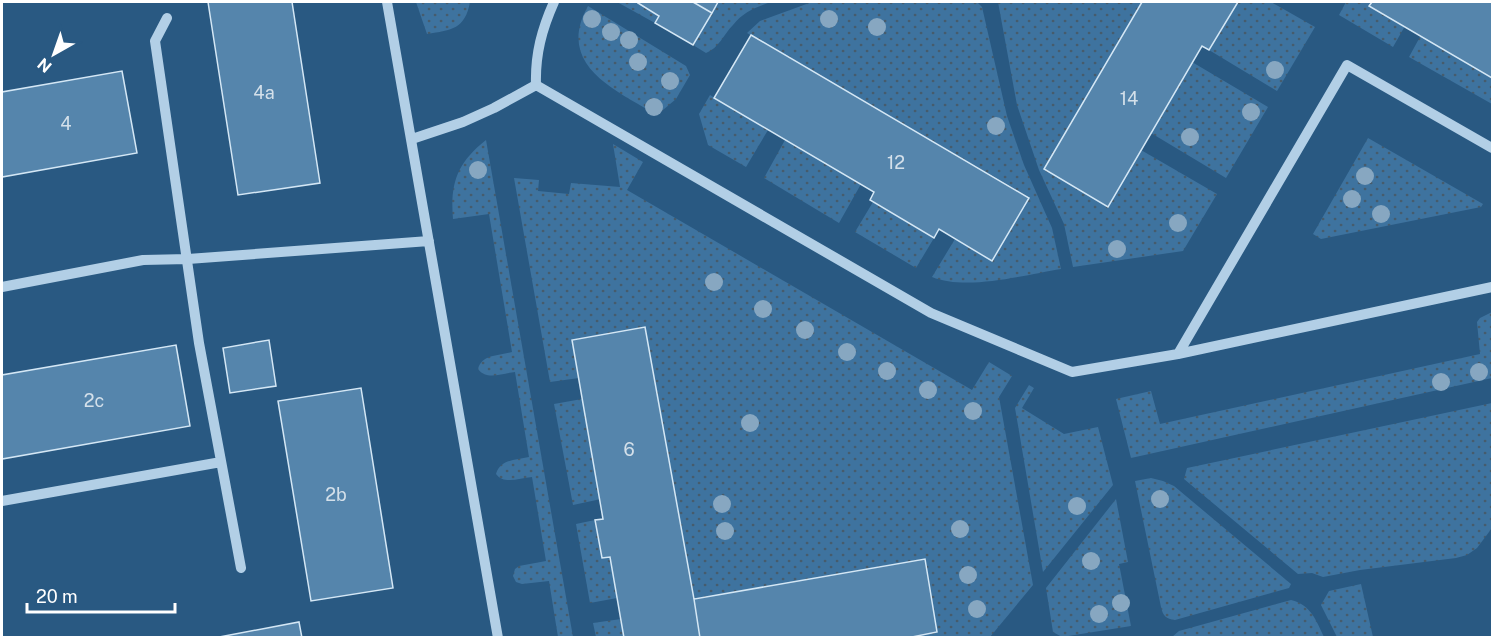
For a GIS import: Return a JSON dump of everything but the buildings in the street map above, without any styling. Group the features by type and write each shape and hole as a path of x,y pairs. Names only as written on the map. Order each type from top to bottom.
{"street":[{"path":"387,2 498,638"},
{"path":"536,84 535,64 539,42 554,2"},
{"path":"167,18 155,41 199,343 241,568"},
{"path":"1178,354 1347,65 1492,148"},
{"path":"412,139 463,122 494,108 536,84"},
{"path":"536,84 932,313 1072,372 1178,354 1492,287"},
{"path":"2,287 143,260 188,259 429,241"},
{"path":"2,501 221,462"}],"shaded area":[{"path":"416,2 470,2 465,18 456,27 427,34"},
{"path":"617,2 639,2 659,16 655,23"},
{"path":"718,2 771,2 745,13 718,45 706,53 693,45"},
{"path":"812,2 977,2 982,7 1007,116 1024,165 1052,228 1061,269 996,281 946,281 932,277 955,239 992,261 1029,197 747,33 760,21"},
{"path":"998,2 1142,2 1044,169 1108,207 1141,150 1217,194 1183,251 1073,267 1064,224 1039,170 1017,105"},
{"path":"1238,2 1271,2 1315,27 1277,91 1209,50"},
{"path":"1346,2 1372,2 1369,6 1405,26 1393,47 1339,15"},
{"path":"588,6 686,66 690,75 676,99 657,115 608,85 584,60 579,44 580,27"},
{"path":"1421,35 1492,78 1492,104 1409,57"},
{"path":"1192,62 1268,107 1226,178 1151,133"},
{"path":"710,95 768,130 746,167 708,145 699,114"},
{"path":"1368,138 1483,204 1481,207 1321,239 1313,234"},
{"path":"486,140 573,637 558,637 549,581 522,584 516,582 513,576 515,569 519,566 546,561 532,477 507,480 496,474 501,465 529,457 515,372 486,375 478,369 487,358 512,352 489,214 453,219 452,206 454,184 462,166"},
{"path":"785,140 861,184 839,223 764,178"},
{"path":"613,144 643,162 627,190 972,390 989,362 1012,376 999,397 1033,585 990,637 907,637 937,631 924,559 694,599 645,327 572,340 579,378 550,382 514,178 539,180 538,191 569,194 571,183 620,187"},
{"path":"873,202 934,238 916,268 855,232"},
{"path":"1492,312 1492,378 1131,458 1116,399 1151,391 1160,424 1480,354 1477,322"},
{"path":"1029,385 1034,388 1022,408 1064,434 1098,427 1113,485 1043,572 1015,408"},
{"path":"582,399 601,499 573,505 554,404"},
{"path":"1492,403 1492,528 1477,548 1467,555 1456,558 1323,577 1312,573 1298,574 1184,479 1187,468"},
{"path":"1151,478 1174,486 1291,584 1289,588 1175,620 1165,616 1161,607 1135,481"},
{"path":"1116,499 1128,562 1119,564 1131,626 1062,637 1053,632 1046,588"},
{"path":"595,520 602,558 610,557 617,598 590,603 576,524"},
{"path":"1361,584 1373,637 1337,637 1321,605 1329,591"},
{"path":"1291,600 1308,609 1324,637 1172,637 1179,631"},
{"path":"621,619 624,637 596,637 593,623"}]}
